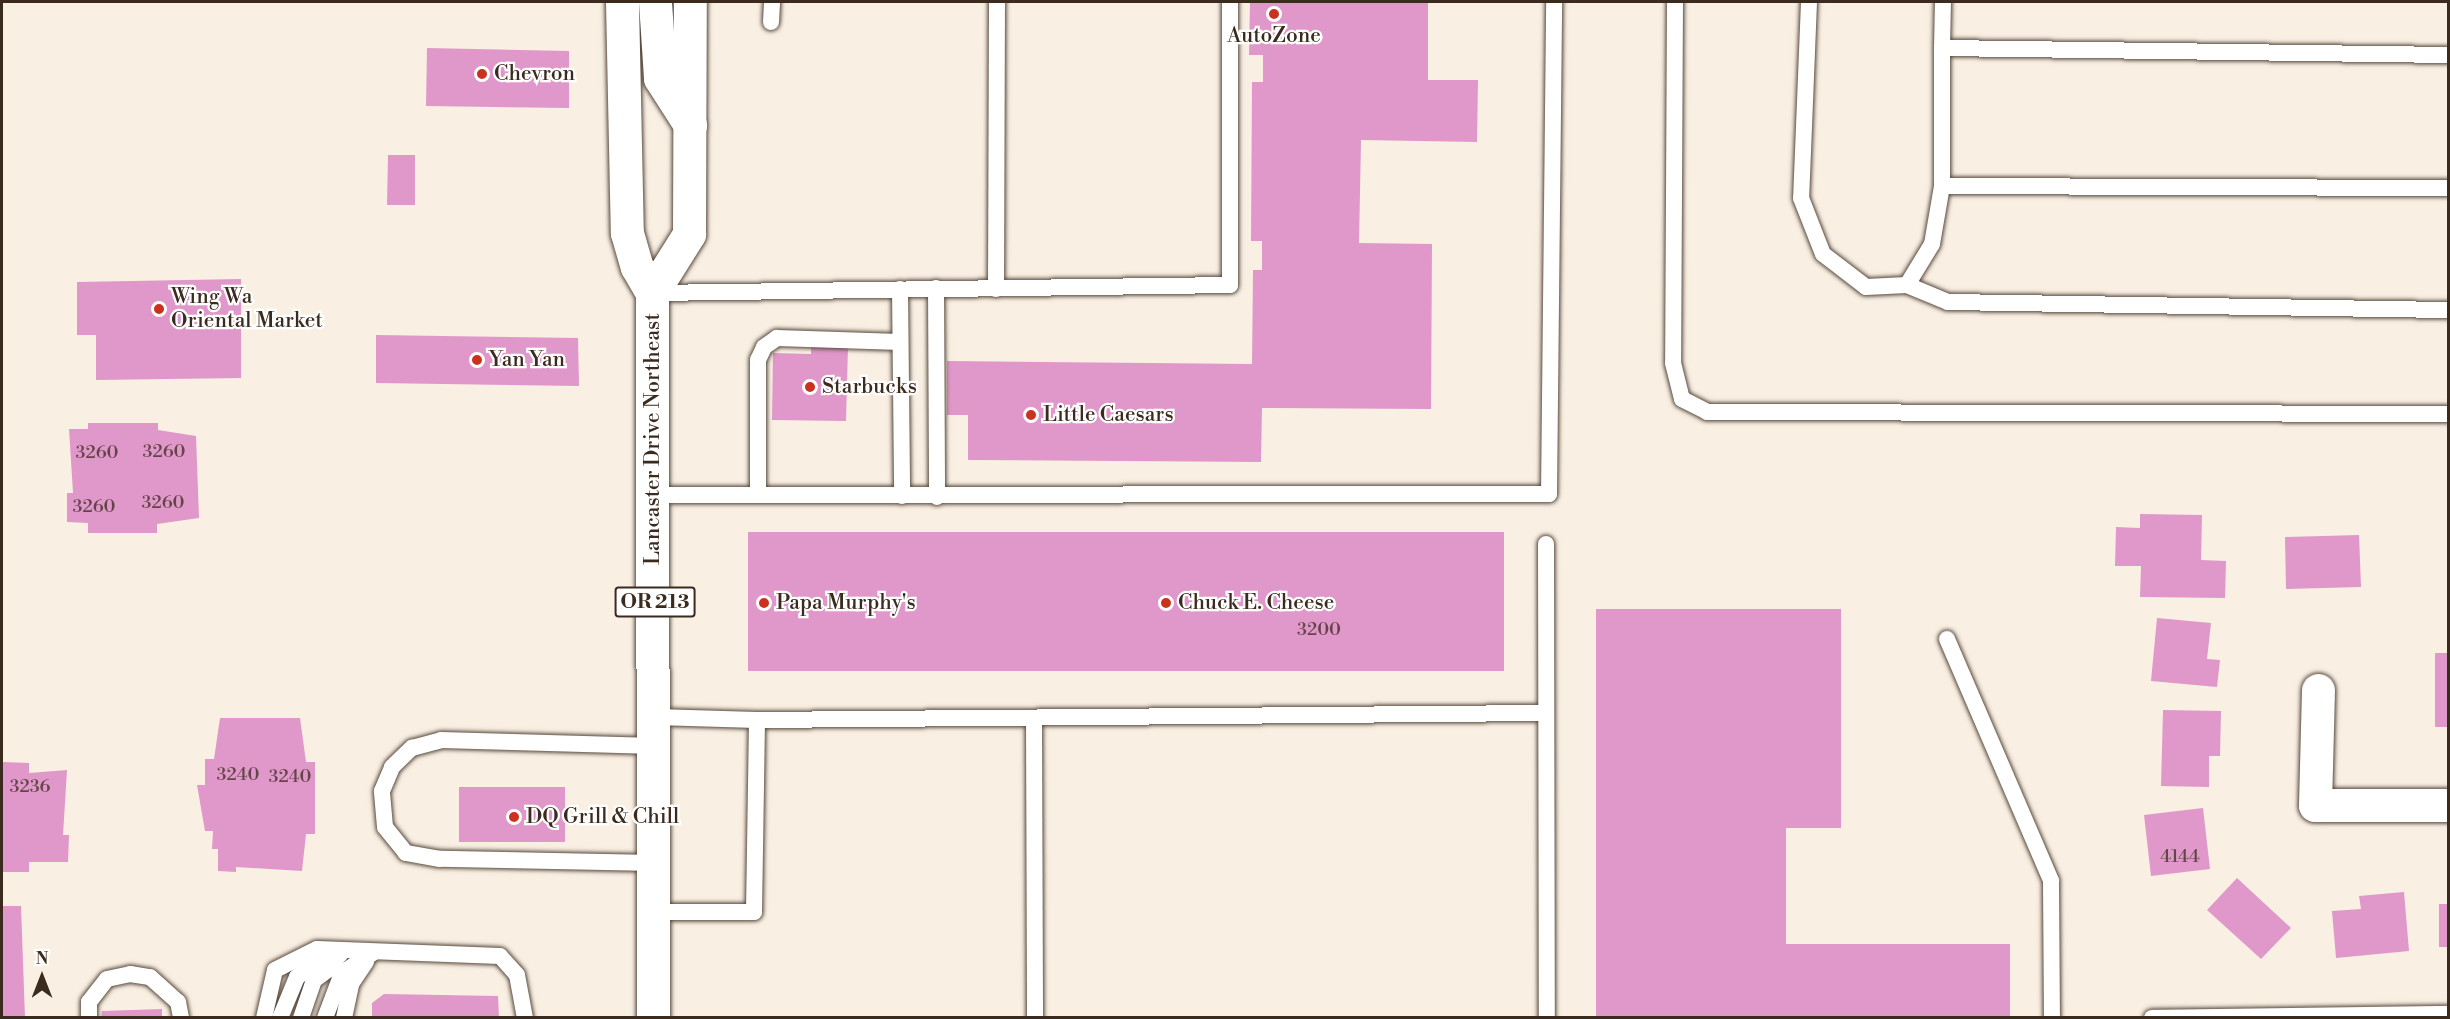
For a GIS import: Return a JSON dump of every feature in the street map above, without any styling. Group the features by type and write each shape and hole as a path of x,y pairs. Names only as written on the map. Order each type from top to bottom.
{"main road":[{"name":"Lancaster Drive Northeast","path":"622,2 627,233 637,267 652,293 650,495 655,731 653,1017"},
{"path":"655,2 660,78 690,125"},
{"name":"Lancaster Drive Northeast","path":"652,293 689,234 690,2"},
{"path":"2318,690 2315,805 2448,805"}],"lane":[{"path":"771,22 772,2"},
{"path":"996,289 998,2"},
{"path":"652,293 1230,285 1230,2"},
{"path":"650,495 937,497 1549,494 1554,2"},
{"path":"1676,2 1673,363 1682,399 1707,412 2448,414"},
{"path":"1809,2 1802,198 1823,254 1866,287 1907,285 1948,302 2448,310"},
{"path":"1907,285 1932,244 1942,186 1943,2"},
{"path":"1942,48 2448,55"},
{"path":"1942,186 2448,188"},
{"path":"936,288 937,497"},
{"path":"900,289 902,496"},
{"path":"758,494 758,360 764,347 777,338 900,342"},
{"path":"1546,544 1547,1017"},
{"path":"1947,639 2051,881 2052,1017"},
{"path":"655,863 440,859 406,853 385,827 382,791 392,767 412,748 441,740 655,731 756,720 1546,713"},
{"path":"1034,717 1035,1017"},
{"path":"654,912 753,912 756,720"},
{"path":"264,1017 275,970 317,949 500,956 517,975 525,1017"},
{"path":"280,1017 297,978 325,957 374,952"},
{"path":"302,1017 314,980 331,965 374,952"},
{"path":"325,1017 342,973 374,952"},
{"path":"344,1017 351,984 374,952"},
{"path":"89,1017 89,1002 107,979 130,974 150,978 178,1002 181,1017"},
{"path":"2152,1017 2448,1014"}],"building":[{"path":"1250,2 1428,2 1428,80 1478,80 1477,142 1361,140 1359,243 1432,244 1431,409 1262,408 1261,462 968,460 968,415 947,415 947,361 1252,364 1253,270 1262,270 1262,241 1251,241 1252,82 1263,82 1263,55 1249,55"},
{"path":"427,48 569,51 569,108 426,106"},
{"path":"388,155 415,155 415,205 387,205"},
{"name":"Wing Wa Oriental Market","path":"241,279 241,378 96,380 96,335 77,335 77,282"},
{"name":"Yan Yan","path":"376,335 578,338 579,386 376,383"},
{"name":"Starbucks","path":"811,347 848,347 846,421 772,420 773,353 811,354"},
{"path":"88,423 158,423 158,430 196,436 199,518 157,524 157,533 88,533 88,523 67,522 67,493 73,493 69,429 88,429"},
{"path":"2140,514 2202,515 2201,560 2226,561 2225,598 2140,597 2141,566 2115,566 2116,527 2140,528"},
{"path":"748,532 1504,532 1504,671 748,671"},
{"path":"2359,535 2361,587 2286,589 2285,537"},
{"path":"1596,609 1841,609 1841,828 1786,828 1786,944 2010,944 2010,1018 1596,1018"},
{"path":"2157,618 2211,623 2207,659 2220,660 2217,687 2151,681"},
{"path":"2435,653 2448,653 2448,727 2435,727"},
{"path":"2163,710 2221,711 2220,756 2209,756 2209,787 2161,786"},
{"path":"220,718 300,718 306,762 315,762 315,834 306,834 302,871 236,867 236,872 218,871 218,849 212,849 213,831 205,831 197,785 205,785 205,759 214,759"},
{"path":"2,762 29,763 29,773 67,770 63,835 69,835 68,862 29,862 29,872 2,872"},
{"path":"459,787 565,787 565,842 459,842"},
{"path":"2203,808 2210,869 2151,876 2144,815"},
{"path":"2237,878 2291,928 2261,959 2207,910"},
{"path":"2404,892 2409,951 2336,958 2332,911 2361,909 2359,896"},
{"path":"2439,904 2448,904 2448,947 2439,947"},
{"path":"2,906 21,906 25,1018 2,1018"},
{"path":"384,994 498,996 499,1018 372,1018 372,1003"},
{"path":"162,1009 162,1018 101,1018 102,1011"}],"place":[{"name":"AutoZone","path":"1274,14"},
{"name":"Chevron","path":"482,74"},
{"name":"Wing Wa Oriental Market","path":"159,309"},
{"name":"Yan Yan","path":"477,360"},
{"name":"Starbucks","path":"810,387"},
{"name":"Little Caesars","path":"1031,415"},
{"name":"Papa Murphy's","path":"764,603"},
{"name":"Chuck E. Cheese","path":"1166,603"},
{"name":"DQ Grill & Chill","path":"514,817"}]}
